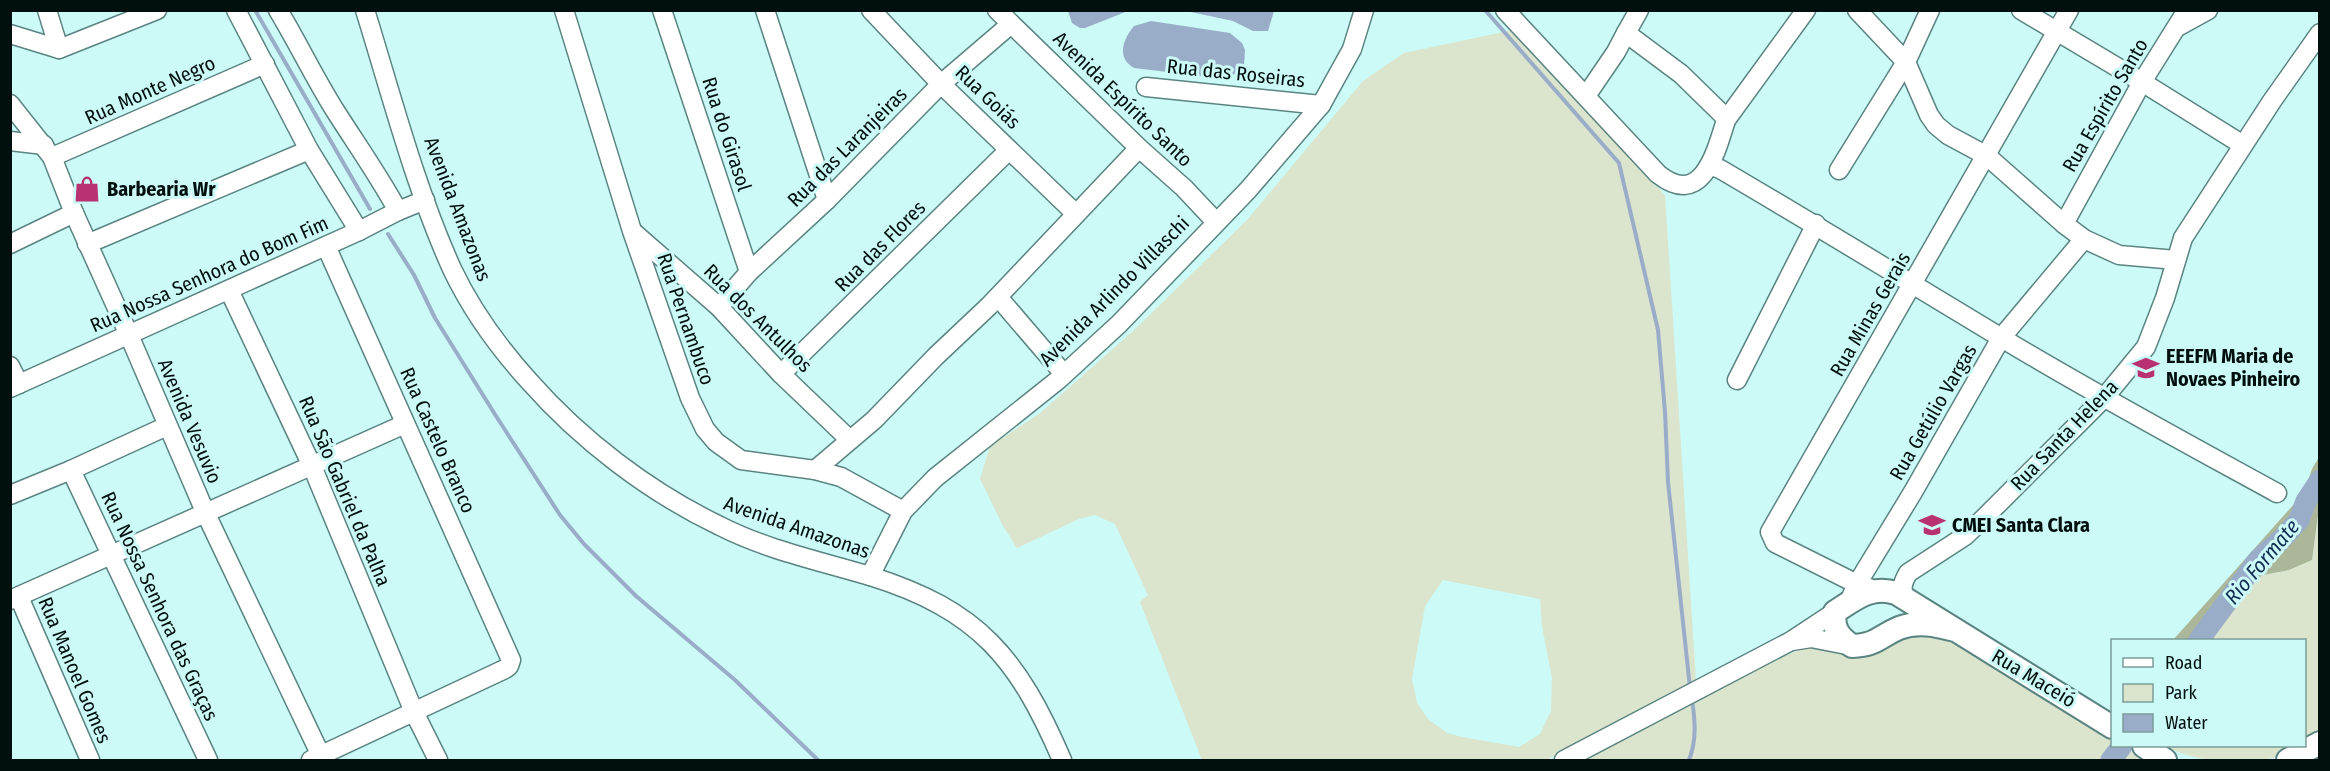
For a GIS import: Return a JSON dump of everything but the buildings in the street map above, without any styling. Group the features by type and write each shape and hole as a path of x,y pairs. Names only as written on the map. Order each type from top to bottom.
{"main road":[{"path":"1898,629 1869,645 1852,646 1842,640 1837,632 1834,619 1854,597 1888,590 1904,597"},
{"name":"Rua Santa Helena","path":"1898,629 1905,606 1904,597"},
{"name":"Rua Maceió","path":"1904,597 2108,724"},
{"name":"Rua Maceió","path":"1898,629 1913,624 1931,624 1955,630"},
{"path":"2289,760 2319,743"},
{"path":"2155,753 2178,760"}],"street":[{"path":"47,10 59,49"},
{"path":"10,34 59,49 158,10"},
{"path":"237,10 309,150 359,231"},
{"path":"278,10 303,50 334,110 366,156 398,211"},
{"name":"Avenida Amazonas","path":"365,10 425,200 453,270 476,312 529,381 595,444 669,498 720,527 813,561 870,576 921,595 951,610 973,625 994,645 1030,692 1062,760"},
{"name":"Rua Pernambuco","path":"564,10 632,231 690,398 705,429 722,448 741,460 814,470 841,477 903,511"},
{"name":"Rua do Girasol","path":"662,10 749,272"},
{"path":"765,10 828,200"},
{"name":"Rua Goiás","path":"871,10 941,84 1076,214"},
{"name":"Avenida Espírito Santo","path":"998,10 1139,148 1184,188 1216,222"},
{"path":"1586,96 1616,52 1639,10"},
{"path":"1515,14 1649,165 1668,181 1689,184 1701,178 1710,166 1726,120 1806,10"},
{"path":"1857,10 1906,62 1936,125 1948,135 1987,156 2064,224 2084,238 2119,255 2174,266"},
{"path":"1839,170 1906,62 1930,10"},
{"path":"2021,10 2142,82 2243,146"},
{"name":"Rua Minas Gerais","path":"1854,597 1775,543 1770,532 2069,10"},
{"name":"Rua Espírito Santo","path":"2064,224 2142,82 2187,10"},
{"path":"2177,26 2208,10"},
{"name":"Avenida Arlindo Villaschi","path":"870,576 903,511 935,478 1064,374 1119,324 1248,190 1321,105 1352,49 1365,12"},
{"name":"Rua das Laranjeiras","path":"719,307 749,272 828,200 941,84 1011,24"},
{"path":"1626,33 1681,74 1726,120"},
{"name":"Rua Santa Helena","path":"1904,597 1903,581 1908,573 1965,536 2104,398 2146,347 2165,298 2183,238 2319,33"},
{"name":"Rua Monte Negro","path":"48,151 265,64"},
{"name":"Rua das Roseiras","path":"1146,87 1321,105"},
{"name":"Avenida Vesuvio","path":"10,104 48,151 206,514 318,759"},
{"path":"10,141 48,151"},
{"path":"814,470 874,420 998,297 1139,148"},
{"path":"87,244 309,150"},
{"name":"Rua das Flores","path":"781,374 1009,150"},
{"path":"1710,166 1720,169 1816,224 2001,338 2104,398 2277,493"},
{"name":"Rua Nossa Senhora do Bom Fim","path":"15,386 425,200"},
{"path":"10,244 74,213"},
{"path":"1737,380 1816,224"},
{"name":"Rua dos Antulhos","path":"632,231 719,307 781,374 850,440"},
{"name":"Rua Getúlio Vargas","path":"1854,597 2001,338 2084,238"},
{"name":"Rua Castelo Branco","path":"326,246 511,660 505,669 414,712"},
{"name":"Rua São Gabriel da Palha","path":"229,290 312,466 414,712 438,760"},
{"path":"998,297 1064,374"},
{"path":"10,366 15,386"},
{"path":"15,599 405,423"},
{"path":"10,495 167,426"},
{"name":"Rua Nossa Senhora das Graças","path":"71,470 208,760"},
{"path":"1564,760 1791,641 1854,597"},
{"name":"Rua Manoel Gomes","path":"15,599 90,760"},
{"path":"1791,641 1811,638 1852,646"},
{"path":"318,759 414,712"}],"green space":[{"path":"1513,30 1665,195 1696,681 1546,760 1202,760 1140,602 1148,595 1115,524 1095,515 1079,519 1017,548 1003,526 980,479 990,446 1039,414 1132,332 1247,220 1363,81 1404,53","holes":["1443,580 1540,599 1542,626 1552,678 1551,711 1540,734 1519,747 1447,733 1428,719 1417,703 1412,679 1425,606"]},
{"path":"2319,457 2319,508 2312,560 2289,570 2263,575 2252,583 2225,611 2214,635 2206,639 2174,639 2303,494"},
{"path":"2319,508 2319,736 2306,744 2306,639 2206,639 2214,635 2225,611 2252,583 2263,575 2289,570 2312,560"},
{"path":"1903,629 1955,641 2111,738 2111,747 2124,747 2141,757 2139,760 1583,760 1735,680 1815,642"},
{"path":"2167,747 2301,747 2276,757 2249,762 2204,759"}],"water":[{"path":"1068,10 1128,11 1080,28 1072,23"},
{"path":"1186,11 1274,11 1268,31 1253,31 1233,21"},
{"path":"1151,21 1230,33 1242,43 1245,50 1244,66 1239,72 1225,79 1134,68 1128,64 1123,54 1124,42 1134,26"}],"waterway":[{"path":"255,10 370,209"},
{"path":"1485,10 1619,163 1658,330 1668,482 1690,688"},
{"path":"388,234 414,275 435,318 560,515 584,544 636,596 735,680 818,760"},
{"name":"Rio Formate","path":"2200,639 2258,560 2299,520 2306,501 2320,480"},
{"path":"1689,760 1694,737 1692,699"},
{"name":"Rio Formate","path":"2111,760 2121,747"}],"place":[{"name":"Barbearia Wr","path":"87,189"},
{"name":"EEEFM Maria de Novaes Pinheiro","path":"2146,368"},
{"name":"CMEI Santa Clara","path":"1932,525"}]}
